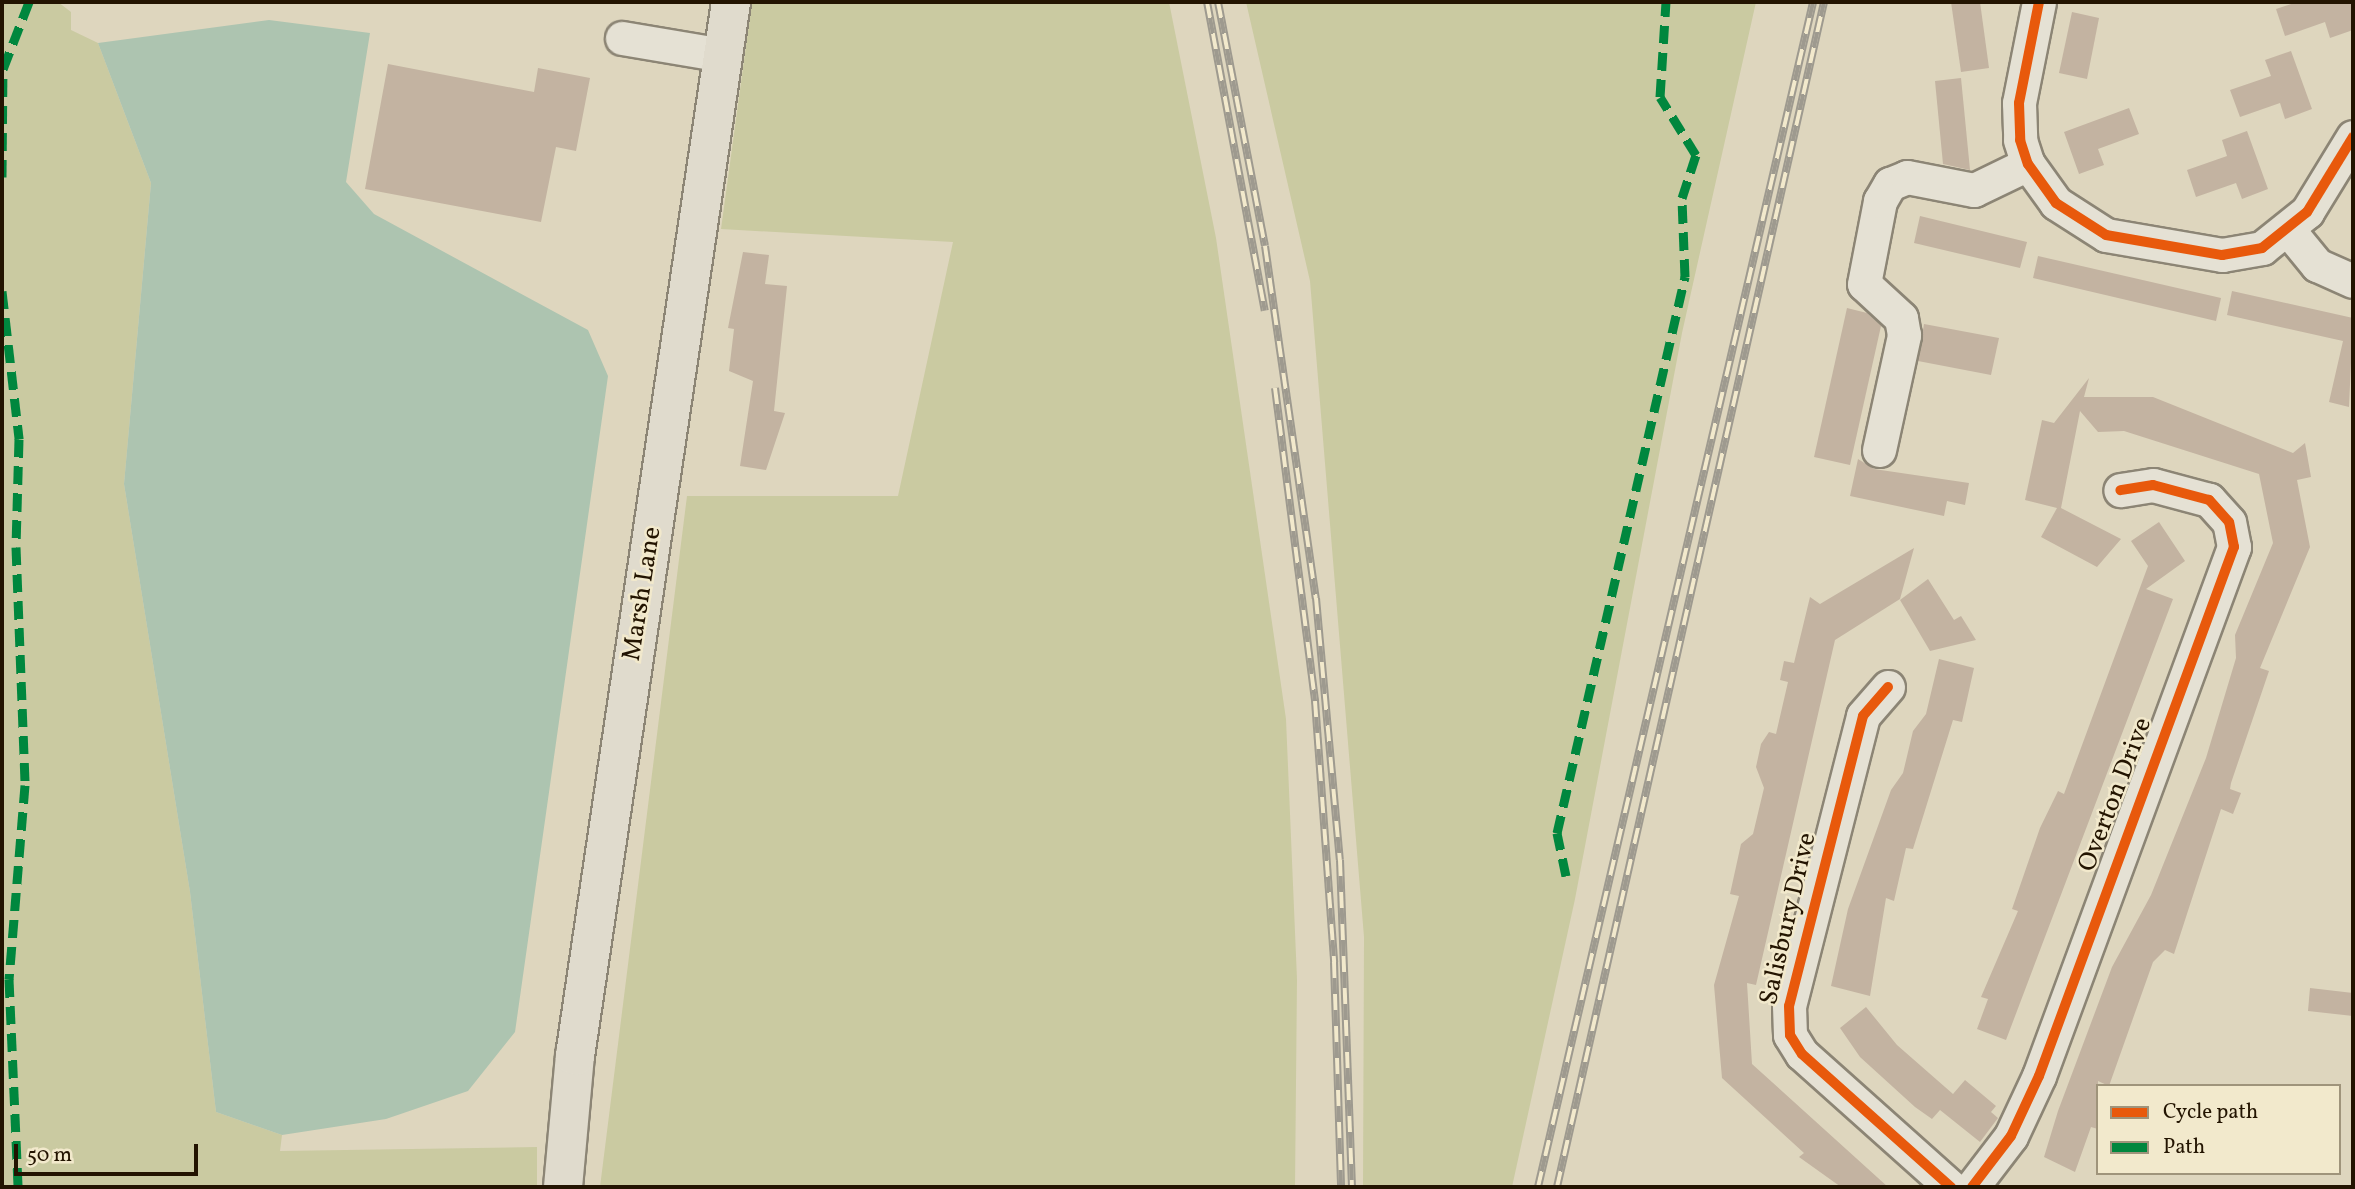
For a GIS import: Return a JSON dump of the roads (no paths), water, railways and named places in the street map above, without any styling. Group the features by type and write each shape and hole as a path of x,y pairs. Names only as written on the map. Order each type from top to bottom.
{"main road":[{"name":"Marsh Lane","path":"564,1187 575,1056 731,2"}],"street":[{"path":"2039,2 2019,103 2028,164 2068,215 2106,234 2222,255 2262,248 2290,232 2353,137"},
{"path":"622,38 722,55"},
{"path":"1879,450 1904,335 1901,318 1864,284 1880,201 1890,184 1907,177 1974,190 2028,164"},
{"path":"2290,232 2317,265 2353,281"},
{"name":"Overton Drive","path":"1972,1187 2011,1136 2039,1076 2234,547 2229,522 2209,500 2153,485 2120,490"},
{"name":"Salisbury Drive","path":"1888,687 1863,716 1789,1006 1790,1035 1802,1054 1951,1187"}],"railway":[{"path":"1207,2 1265,311"},
{"path":"1218,2 1265,246 1316,598 1340,860 1352,1187"},
{"path":"1538,1187 1813,2"},
{"path":"1557,1187 1824,2"},
{"path":"1275,388 1315,701 1334,962 1341,1187"}]}
